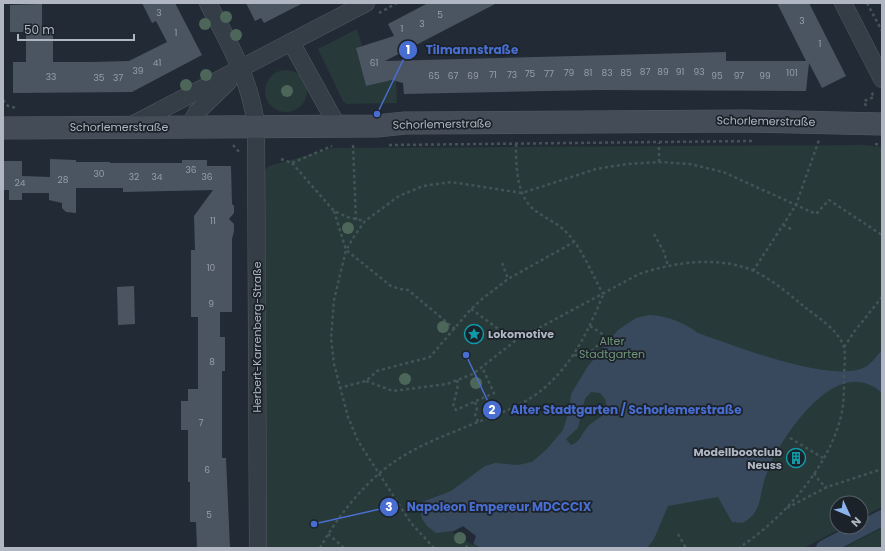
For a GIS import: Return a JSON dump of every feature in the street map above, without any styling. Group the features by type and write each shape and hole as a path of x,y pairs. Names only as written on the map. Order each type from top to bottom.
{"main road":[{"name":"Schorlemerstraße","path":"3,128 256,126 341,139 377,126 405,123 746,120 882,124"}],"street":[{"name":"Herbert-Karrenberg-Straße","path":"208,3 242,68 252,100 256,126 258,548"},
{"path":"129,127 366,3"},
{"path":"843,3 882,79"},
{"path":"291,42 341,139"},
{"path":"189,127 197,112 242,68"}],"path":[{"path":"867,3 882,31"},
{"path":"3,100 8,106 15,108"},
{"path":"292,163 332,146 341,139 353,145 361,145"},
{"path":"811,140 827,140"},
{"path":"752,270 796,204 819,140"},
{"path":"384,145 755,141"},
{"path":"659,162 660,143"},
{"path":"871,143 882,145"},
{"path":"516,144 516,167 522,193 531,208 560,227 574,242 603,294"},
{"path":"353,145 356,220"},
{"path":"281,159 292,163 334,211 346,250 391,286 408,290 455,329"},
{"path":"434,548 411,523 352,430 340,388 332,351 331,332 334,300 346,250 365,221 399,196 416,189 437,184 465,184 522,193 596,169 627,164 659,162 690,164 723,172 816,214 829,200 882,234"},
{"path":"334,211 356,220 365,221"},
{"path":"783,225 793,230"},
{"path":"654,234 664,252 668,266"},
{"path":"340,388 366,381 377,371 430,356 471,309 508,279 574,242"},
{"path":"366,381 393,392 446,384 473,374 515,341 640,274 688,262 711,262 735,265 752,270 774,283 821,320 836,335 844,347 844,391 840,419 830,446 814,473 785,509 739,548"},
{"path":"502,263 508,279"},
{"path":"320,548 328,534 363,490 397,459 420,446 513,408 534,396 549,383 574,355 590,326 603,294"},
{"path":"844,347 882,297"},
{"path":"471,309 515,341"},
{"path":"590,326 604,335"},
{"path":"574,355 580,356 587,354 603,340"},
{"path":"457,380 458,385 454,409 457,410 494,393 482,367"},
{"path":"475,402 477,408 475,414 478,422"},
{"path":"790,438 823,458"},
{"path":"785,509 827,487 882,469"},
{"path":"814,473 820,482 827,487"},
{"path":"328,534 344,548"},
{"path":"678,534 686,548"},
{"path":"466,548 468,543"}],"green space":[{"path":"357,29 362,46 356,48 366,86 392,80 396,81 397,103 347,104 343,101 318,49"},
{"path":"282,70 290,70 298,73 304,79 307,91 304,103 298,109 290,112 282,112 274,109 268,103 265,95 265,87 268,79 274,73"},
{"name":"Alter Stadtgarten","path":"863,145 882,147 882,507 869,514 869,495 829,495 829,535 804,548 264,548 264,171 269,166 333,148"},
{"path":"882,528 882,548 843,548 869,535"}],"water":[{"path":"649,315 669,318 698,333 758,354 809,368 832,371 852,371 867,366 882,350 882,393 866,384 851,382 835,387 807,410 784,439 767,472 756,511 743,523 732,522 718,497 668,506 654,539 647,548 481,548 453,531 436,533 427,526 422,519 420,507 422,502 451,491 485,466 495,463 518,465 532,462 547,449 563,430 569,411 571,394 588,366 618,330 636,318","holes":["591,392 600,393 605,399 606,406 604,414 590,425 578,440 571,445 566,439 578,428 585,399"]}],"pier":[{"path":"463,526 476,536 473,545 452,532"}],"building":[{"path":"142,3 175,3 202,55 132,92 13,93 13,62 26,62 26,32 10,32 10,5 42,4 42,32 53,32 53,62 90,62 129,61 167,42 156,21 152,23"},
{"path":"246,3 303,3 264,23 261,18 255,21"},
{"path":"428,3 497,3 385,61 726,52 726,61 806,61 777,3 809,3 846,76 822,88 809,63 806,91 598,90 404,94 403,83 392,80 366,86 356,48 394,36 388,24"},
{"path":"50,159 76,160 76,162 110,163 182,163 182,160 207,160 207,166 231,166 232,204 234,206 234,213 229,219 234,224 232,239 232,312 220,312 220,337 225,337 225,371 222,371 222,458 226,458 230,548 197,548 196,522 190,522 188,430 181,430 181,401 188,401 188,389 198,389 198,317 191,317 191,250 195,250 194,216 213,190 123,192 123,188 76,188 76,213 66,212 62,208 62,203 49,200 49,193 22,193 22,200 9,200 9,190 3,190 3,161 22,161 22,176 50,177"},
{"path":"134,286 135,324 118,325 117,287"}],"waterway":[{"path":"824,548 882,518"}],"place":[{"name":"Tilmannstraße","path":"377,114"},
{"name":"Lokomotive","path":"474,334"},
{"name":"Alter Stadtgarten / Schorlemerstraße","path":"466,355"},
{"name":"Modellbootclub Neuss","path":"796,458"},
{"name":"Napoleon Empereur MDCCCIX","path":"314,524"}]}
